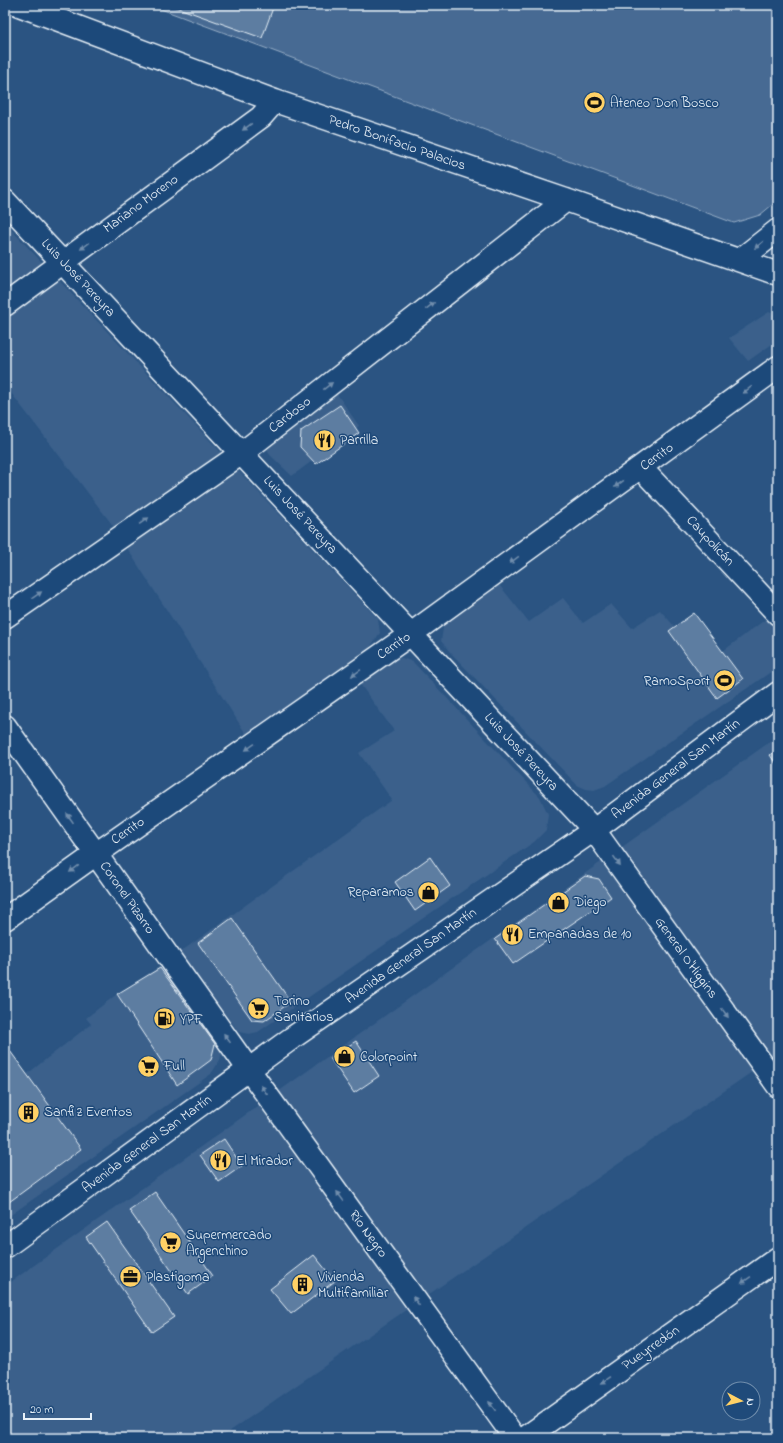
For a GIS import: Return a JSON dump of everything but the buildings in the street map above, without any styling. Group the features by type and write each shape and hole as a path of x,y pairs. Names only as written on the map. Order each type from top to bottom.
{"street":[{"name":"Pedro Bonifacio Palacios","path":"19,5 275,101 778,274"},
{"name":"Mariano Moreno","path":"5,305 261,117 275,101"},
{"name":"Cardoso","path":"5,617 242,453 566,200"},
{"name":"Luis José Pereyra","path":"5,201 594,830"},
{"path":"740,260 778,230"},
{"name":"Cerrito","path":"5,919 411,634 642,468 778,367"},
{"name":"Caupolicán","path":"642,468 778,614"},
{"name":"Avenida General San Martín","path":"5,1247 249,1070 594,830 778,694"},
{"name":"Coronel Pizarro","path":"5,726 249,1070"},
{"name":"General O'Higgins","path":"594,830 776,1078"},
{"name":"Río Negro","path":"249,1070 515,1438"},
{"name":"Pueyrredón","path":"525,1438 778,1258"}],"shaded area":[{"name":"Ateneo Don Bosco","path":"150,5 778,5 778,200 760,215 734,223"},
{"path":"5,223 378,619 380,633 368,650 246,734 111,523 5,385"},
{"path":"769,312 778,316 778,340 748,361 729,338"},
{"path":"335,391 359,426 292,476 270,455 266,446"},
{"path":"497,582 529,622 563,598 583,623 611,604 632,628 660,610 675,627 694,613 723,651 770,616 778,624 778,667 605,786 594,790 586,789 577,785 441,641 444,622"},
{"path":"402,658 413,662 540,797 548,814 546,830 534,842 258,1032 249,1034 239,1032 179,953 392,800 359,753 394,731 360,684 390,659"},
{"path":"778,736 778,1054 220,1438 5,1438 5,1286"},
{"path":"165,963 223,1049 220,1060 211,1074 5,1219 5,1044 27,1074 91,1024 86,1018 117,994"}],"place":[{"name":"Ateneo Don Bosco","path":"595,103"},
{"name":"Parrilla","path":"325,440"},
{"name":"RamoSport","path":"725,681"},
{"name":"Reparamos","path":"429,892"},
{"name":"Diego","path":"558,902"},
{"name":"Empanadas de 10","path":"513,934"},
{"name":"Torino Sanitarios","path":"258,1009"},
{"name":"YPF","path":"165,1019"},
{"name":"Colorpoint","path":"345,1057"},
{"name":"Full","path":"149,1066"},
{"name":"Sanfiz Eventos","path":"29,1112"},
{"name":"El Mirador","path":"221,1161"},
{"name":"Supermercado Argenchino","path":"171,1243"},
{"name":"Plastigoma","path":"130,1277"},
{"name":"Vivienda Multifamiliar","path":"302,1285"}]}
